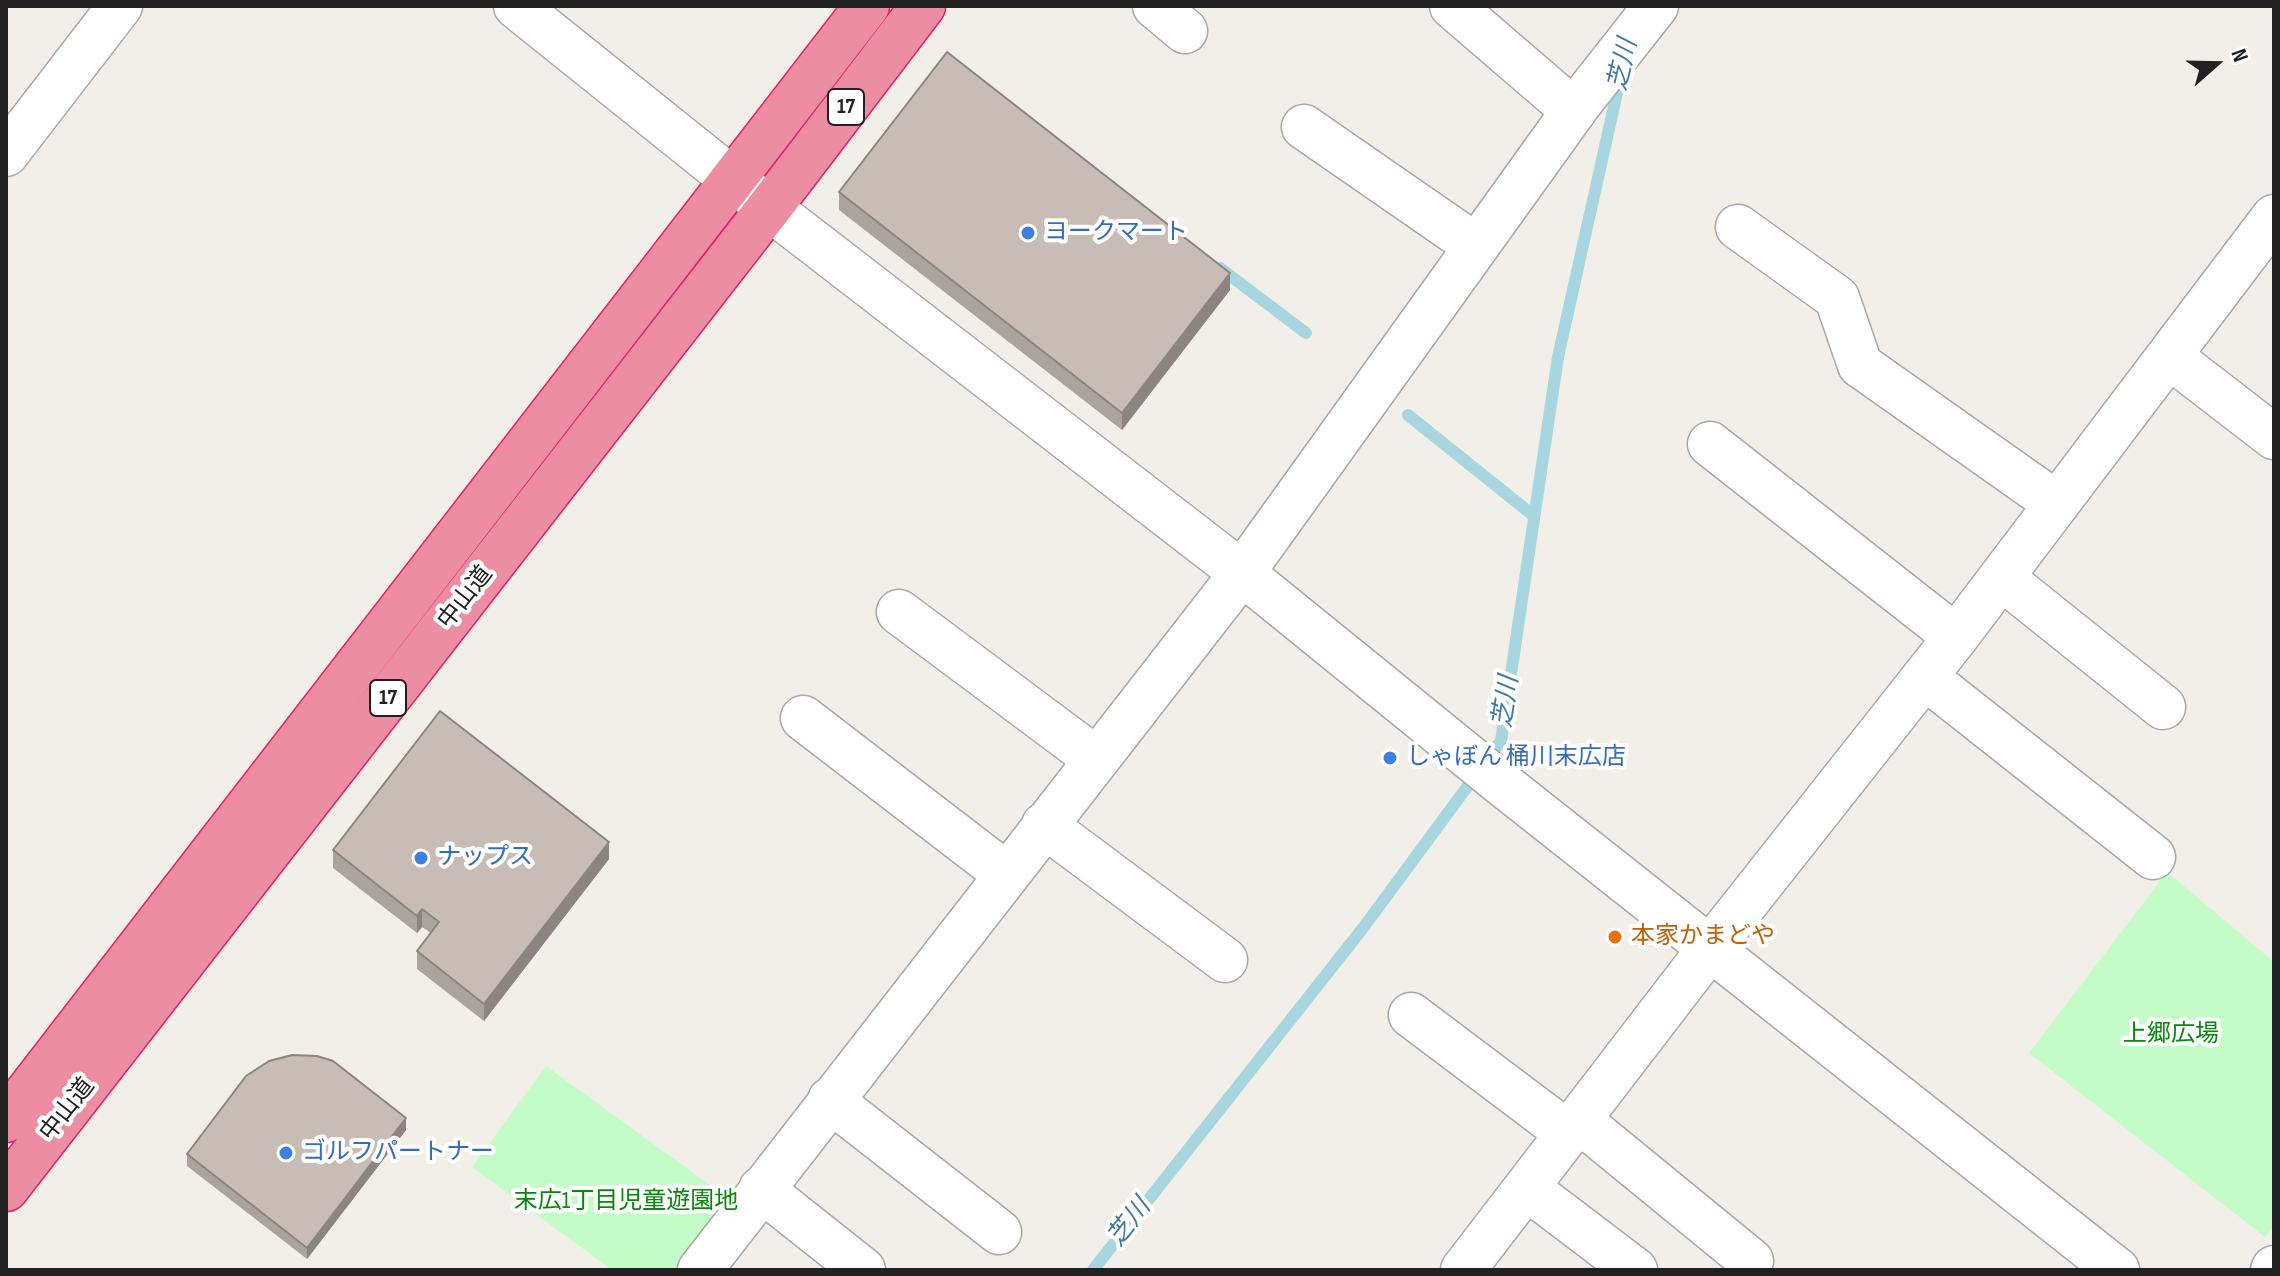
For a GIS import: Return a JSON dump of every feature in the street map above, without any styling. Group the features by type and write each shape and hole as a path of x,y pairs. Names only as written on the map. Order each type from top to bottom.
{"highway":[{"name":"中山道","path":"6,1120 867,6"},
{"name":"中山道","path":"6,1189 923,6"}],"street":[{"path":"6,154 120,6"},
{"path":"516,6 733,180 1242,573 1501,783 2117,1270"},
{"path":"1452,6 1576,108"},
{"path":"700,1270 1242,573 1576,108 1656,6"},
{"path":"1304,127 1476,246"},
{"path":"1738,227 1837,298 1860,365 2057,504"},
{"path":"1463,1270 1711,947 2002,578 2169,356 2266,245"},
{"path":"2169,356 2274,437"},
{"path":"1710,444 1956,637"},
{"path":"2002,578 2163,707"},
{"path":"899,612 1096,759"},
{"path":"1925,677 2153,857"},
{"path":"803,718 1006,874"},
{"path":"1044,825 1225,960"},
{"path":"1411,1015 1574,1127 1751,1261"},
{"path":"830,1100 999,1232"},
{"path":"1527,1188 1635,1270"},
{"path":"761,1189 863,1270"}],"green space":[{"name":"上郷広場","path":"2167,872 2274,962 2274,1226 2265,1237 2029,1053"},
{"name":"末広1丁目児童遊園地","path":"546,1066 736,1204 688,1270 612,1270 472,1167"}],"building":[{"path":"947,52 1230,273 1122,413 839,192"},
{"path":"440,711 609,842 484,1004 417,951 439,922 422,909 417,916 333,850"},
{"path":"292,1055 317,1056 333,1061 406,1118 307,1248 187,1154 246,1076 269,1061"}],"waterway":[{"name":"芝川","path":"1093,1270 1363,928 1501,741 1558,357 1621,75"},
{"path":"1220,268 1306,333"},
{"path":"1408,415 1534,516"}],"place":[{"name":"ヨークマート","path":"1028,233"},
{"name":"しゃぼん 桶川末広店","path":"1390,758"},
{"name":"ナップス","path":"421,858"},
{"name":"本家かまどや","path":"1615,937"},
{"name":"ゴルフパートナー","path":"286,1153"}]}
